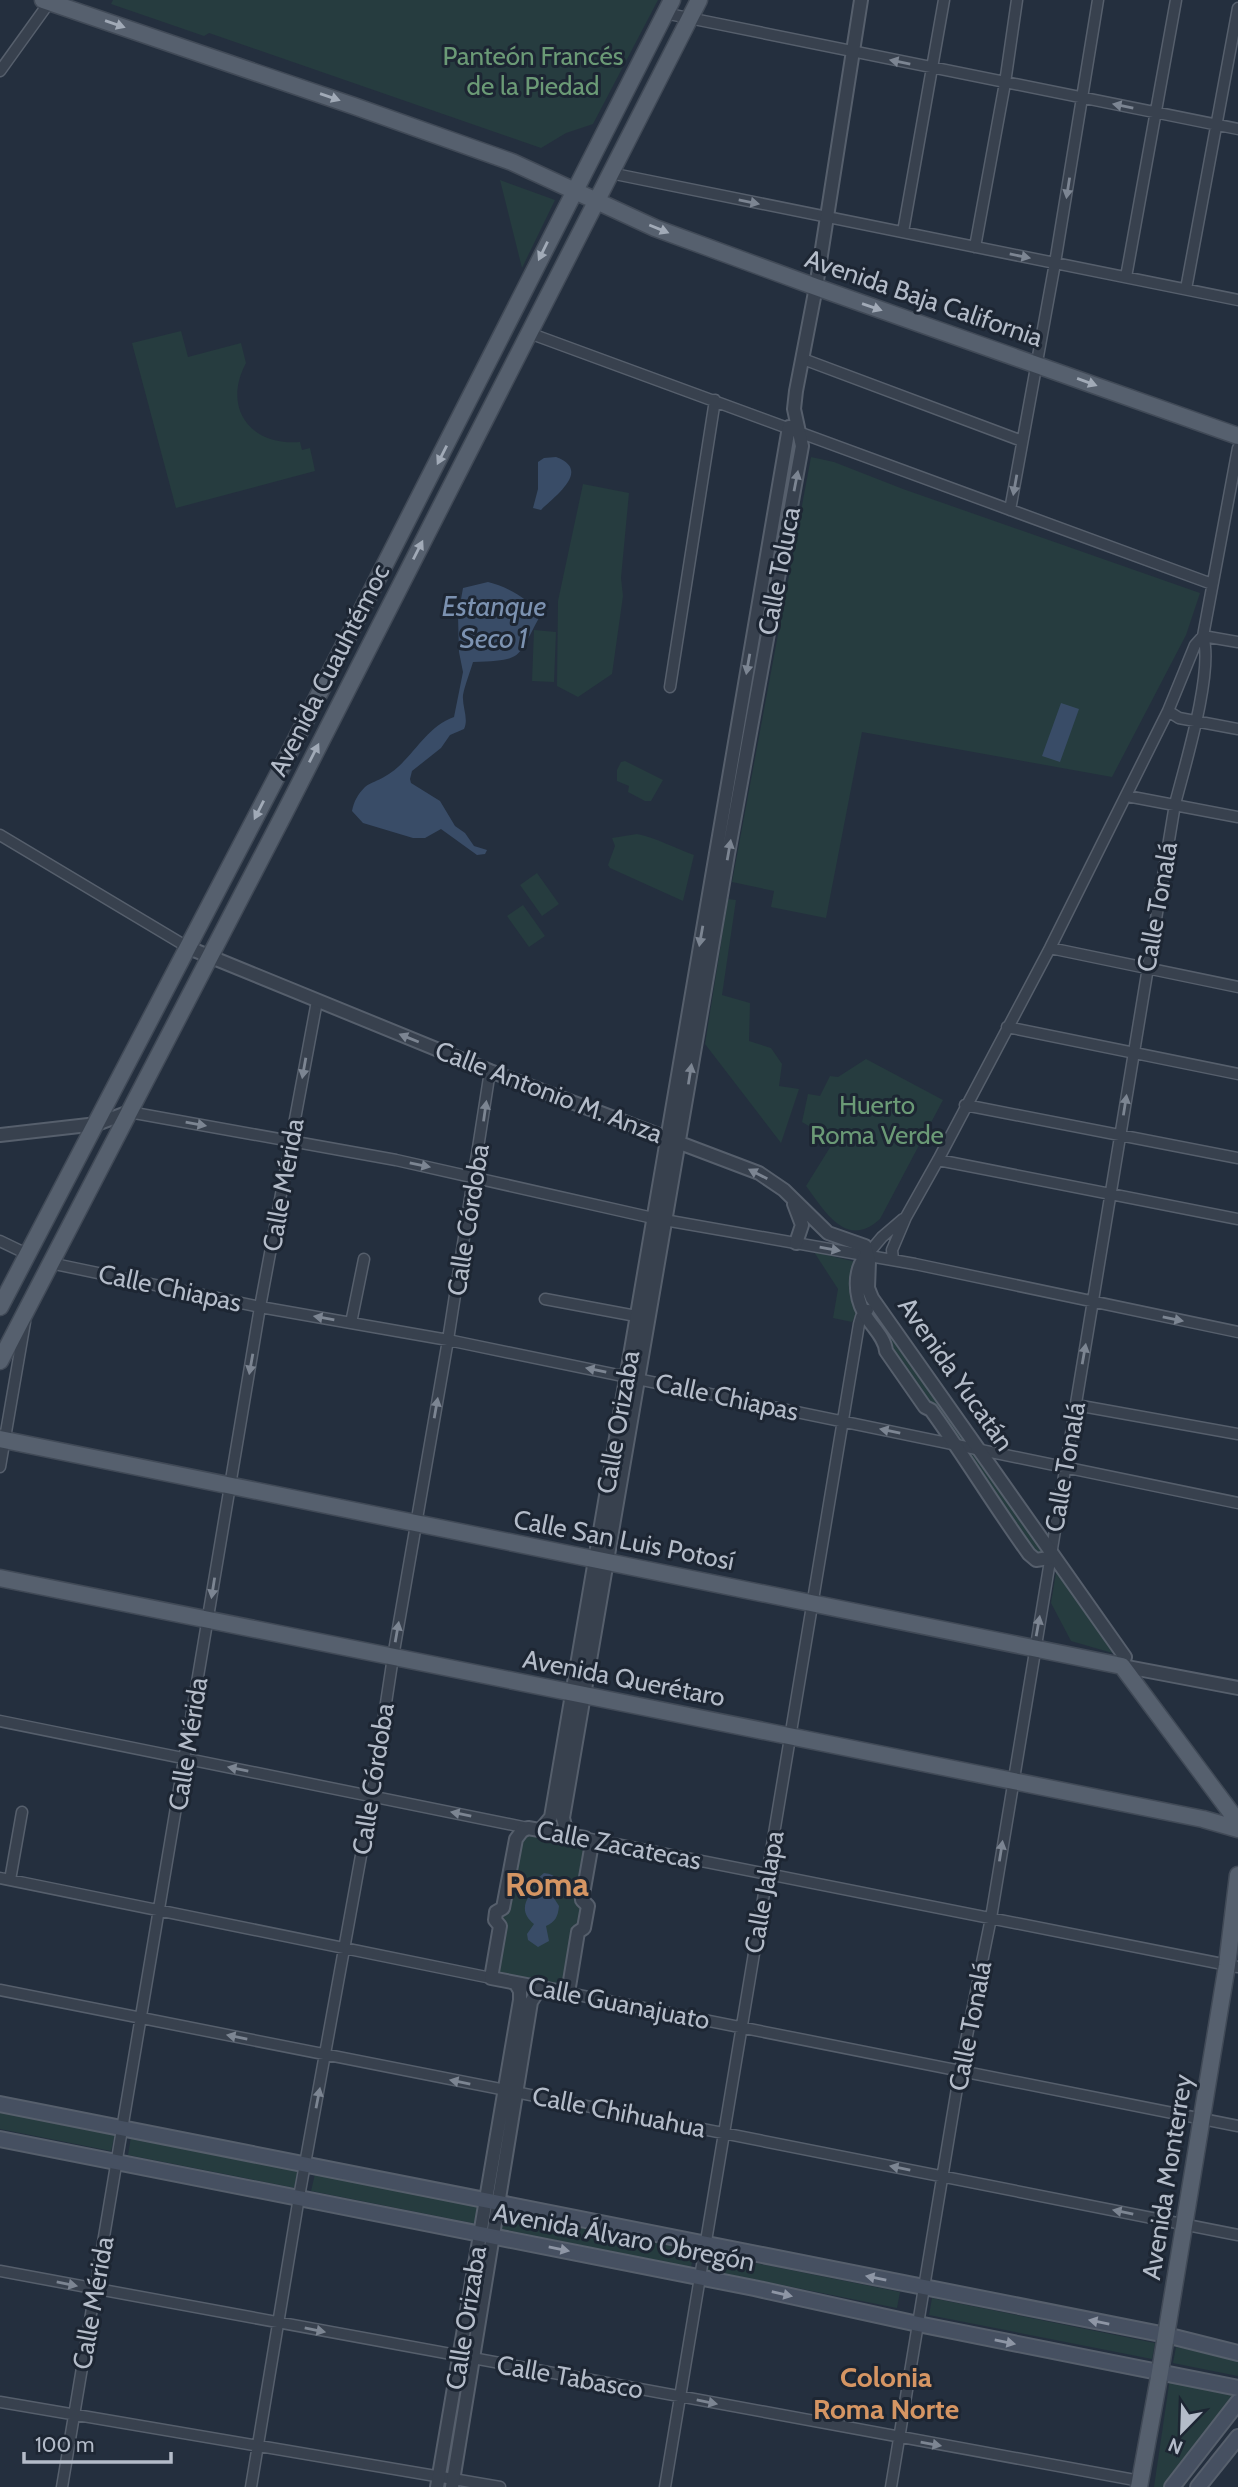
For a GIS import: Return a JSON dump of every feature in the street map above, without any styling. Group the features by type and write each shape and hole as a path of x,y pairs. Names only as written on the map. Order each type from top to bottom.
{"main road":[{"name":"Avenida Cuauhtémoc","path":"0,1361 699,0"},
{"name":"Avenida Baja California","path":"48,1 499,158 655,228 1238,436"},
{"name":"Avenida Cuauhtémoc","path":"0,1307 429,480 668,7"},
{"name":"Calle San Luis Potosí","path":"3,1440 1122,1666"},
{"name":"Avenida Querétaro","path":"0,1578 1203,1819 1238,1829"},
{"name":"Avenida Yucatán","path":"1122,1666 1230,1799 1238,1822"},
{"name":"Avenida Monterrey","path":"1139,2484 1167,2335 1202,2119 1232,1966 1238,1875"},
{"name":"Avenida Álvaro Obregón","path":"0,2104 1167,2335 1238,2353"},
{"name":"Avenida Álvaro Obregón","path":"0,2139 700,2277 1238,2388"},
{"path":"1172,2487 1238,2402"},
{"path":"1198,2487 1238,2437"}],"street":[{"name":"Calle Toluca","path":"666,1136 802,446 793,429 796,391 816,287 861,0"},
{"path":"903,232 944,0"},
{"path":"975,247 1017,0"},
{"path":"1010,510 1055,263 1098,0"},
{"path":"1126,277 1176,0"},
{"path":"0,71 48,1"},
{"path":"668,7 690,17 853,52 1238,129"},
{"path":"1186,289 1238,8"},
{"path":"610,173 1238,300"},
{"path":"529,333 1212,584"},
{"path":"803,359 1022,441"},
{"path":"670,687 715,400"},
{"name":"Calle Tonalá","path":"891,2487 960,2070 990,1918 1175,804 1196,721 1207,648 1203,636 1238,448"},
{"path":"893,1261 892,1251 906,1217 1127,796 1168,711 1195,645 1203,636 1238,642"},
{"path":"1168,711 1179,719 1238,729"},
{"path":"1127,796 1238,817"},
{"name":"Calle Toluca","path":"679,1141 729,811"},
{"path":"0,835 188,948"},
{"name":"Calle Antonio M. Anza","path":"188,948 490,1071 759,1173 779,1186 828,1233 865,1246 866,1256"},
{"path":"1049,948 1238,986"},
{"name":"Calle Mérida","path":"62,2487 161,1911 260,1307 317,1001"},
{"path":"1007,1027 1238,1073"},
{"name":"Calle Córdoba","path":"251,2487 299,2197 372,1796 393,1657 475,1177 490,1071"},
{"path":"965,1105 1238,1158"},
{"path":"0,1135 97,1124 129,1112 475,1177 660,1219 893,1261 1238,1332"},
{"name":"Calle Orizaba","path":"491,1978 500,1926 495,1920 496,1912 503,1908 516,1839 522,1830 535,1829 551,1817 578,1694 660,1219 666,1136"},
{"name":"Calle Orizaba","path":"632,1378 636,1316 679,1141"},
{"path":"938,1160 1238,1219"},
{"path":"791,1198 802,1225 796,1243"},
{"path":"866,1256 882,1237 906,1217"},
{"path":"0,1241 27,1254"},
{"name":"Avenida Yucatán","path":"1050,1554 1036,1560 1029,1554 957,1446 931,1410 925,1407 886,1351 886,1345 864,1314 858,1297 857,1278 866,1256 869,1261 868,1288 876,1304 1125,1657 1122,1666"},
{"path":"351,1323 363,1259"},
{"name":"Calle Chiapas","path":"50,1263 260,1307 448,1340 1238,1503"},
{"path":"545,1299 636,1316"},
{"path":"864,1314 876,1304"},
{"path":"0,1467 27,1311"},
{"name":"Calle Jalapa","path":"665,2487 859,1324 864,1314"},
{"path":"1076,1405 1238,1434"},
{"name":"Calle San Luis Potosí","path":"1122,1666 1238,1688"},
{"name":"Calle Orizaba","path":"567,1834 563,1818 578,1694"},
{"name":"Calle Zacatecas","path":"0,1721 1232,1966"},
{"path":"5,1879 22,1812"},
{"path":"568,1993 578,1932 584,1927 588,1906 582,1900 591,1849 585,1838"},
{"name":"Calle Guanajuato","path":"5,1879 516,1984 1238,2126"},
{"name":"Calle Orizaba","path":"453,2483 466,2359 510,2091 520,2000 516,1984"},
{"name":"Calle Orizaba","path":"510,2091 531,2002 540,1988"},
{"name":"Calle Chihuahua","path":"0,1990 1238,2235"},
{"name":"Calle Tabasco","path":"0,2272 1139,2484"},
{"name":"Calle Orizaba","path":"438,2482 466,2359"},
{"path":"0,2402 258,2446 438,2482 500,2487"}],"green space":[{"name":"Panteón Francés de la Piedad","path":"113,0 658,0 593,124 566,133 541,148 209,33 204,36 111,4"},
{"path":"500,180 555,200 522,268"},
{"path":"181,331 188,357 241,343 246,363 239,379 237,395 239,409 245,421 267,438 282,442 300,442 302,450 310,448 315,471 176,508 132,343"},
{"path":"811,457 834,462 903,489 1200,593 1186,635 1112,777 862,732 826,918 771,907 774,891 732,882"},
{"path":"583,484 629,493 621,578 623,596 612,674 578,697 557,686 558,601"},
{"path":"534,630 556,632 554,682 532,681"},
{"path":"625,761 663,780 651,801 645,801 628,792 629,786 617,781 617,770 621,762"},
{"path":"637,834 694,855 683,901 610,868 608,865 615,846 612,838"},
{"path":"537,873 559,904 542,916 520,885"},
{"path":"728,899 736,900 722,995 750,1003 749,1041 771,1048 782,1064 779,1086 799,1089 781,1143 705,1044"},
{"path":"523,905 545,936 529,947 507,916"},
{"name":"Huerto Roma Verde","path":"866,1059 943,1100 880,1219 868,1228 857,1230 837,1224 806,1186 834,1141 802,1122 808,1094 820,1096 830,1076 838,1077"},
{"path":"814,1252 856,1262 853,1280 856,1314 852,1322 833,1318 838,1289"},
{"path":"872,1311 877,1314 969,1445 958,1444 872,1323"},
{"path":"963,1450 976,1452 1046,1553 1036,1558"},
{"path":"1057,1567 1116,1654 1071,1641 1051,1603"},
{"path":"522,1831 585,1838 588,1906 568,1993 491,1978 495,1920"},
{"path":"0,2111 115,2134 111,2151 0,2129"},
{"path":"131,2137 298,2171 295,2188 128,2155"},
{"path":"315,2174 480,2207 477,2224 311,2191"},
{"path":"505,2212 695,2250 691,2267 501,2229"},
{"path":"711,2254 900,2292 897,2308 707,2270"},
{"path":"932,2298 1155,2343 1152,2359 929,2315"},
{"path":"1176,2347 1238,2359 1238,2376 1173,2363"},
{"path":"1170,2378 1232,2393 1235,2397 1165,2487 1154,2487"}],"water":[{"path":"556,457 566,462 571,469 571,476 561,491 541,510 533,508 538,489 538,462 544,458"},
{"name":"Estanque Seco 1","path":"488,582 517,594 540,616 517,655 502,660 473,662 463,695 466,721 464,729 450,735 441,748 412,771 410,779 411,783 440,801 455,826 465,833 474,846 487,850 485,854 477,855 441,829 425,838 413,838 363,823 352,811 365,787 394,771 434,729 454,717 463,672 459,652 458,616 463,588"},
{"path":"1061,703 1079,709 1060,762 1042,756"},
{"path":"544,1873 552,1875 558,1882 552,1895 559,1906 556,1919 546,1926 549,1941 538,1947 528,1940 527,1934 534,1924 526,1915 525,1908 529,1896 539,1892 537,1879"}],"district":[{"name":"Roma","path":"547,1884"},
{"name":"Colonia Roma Norte","path":"886,2393"}]}
